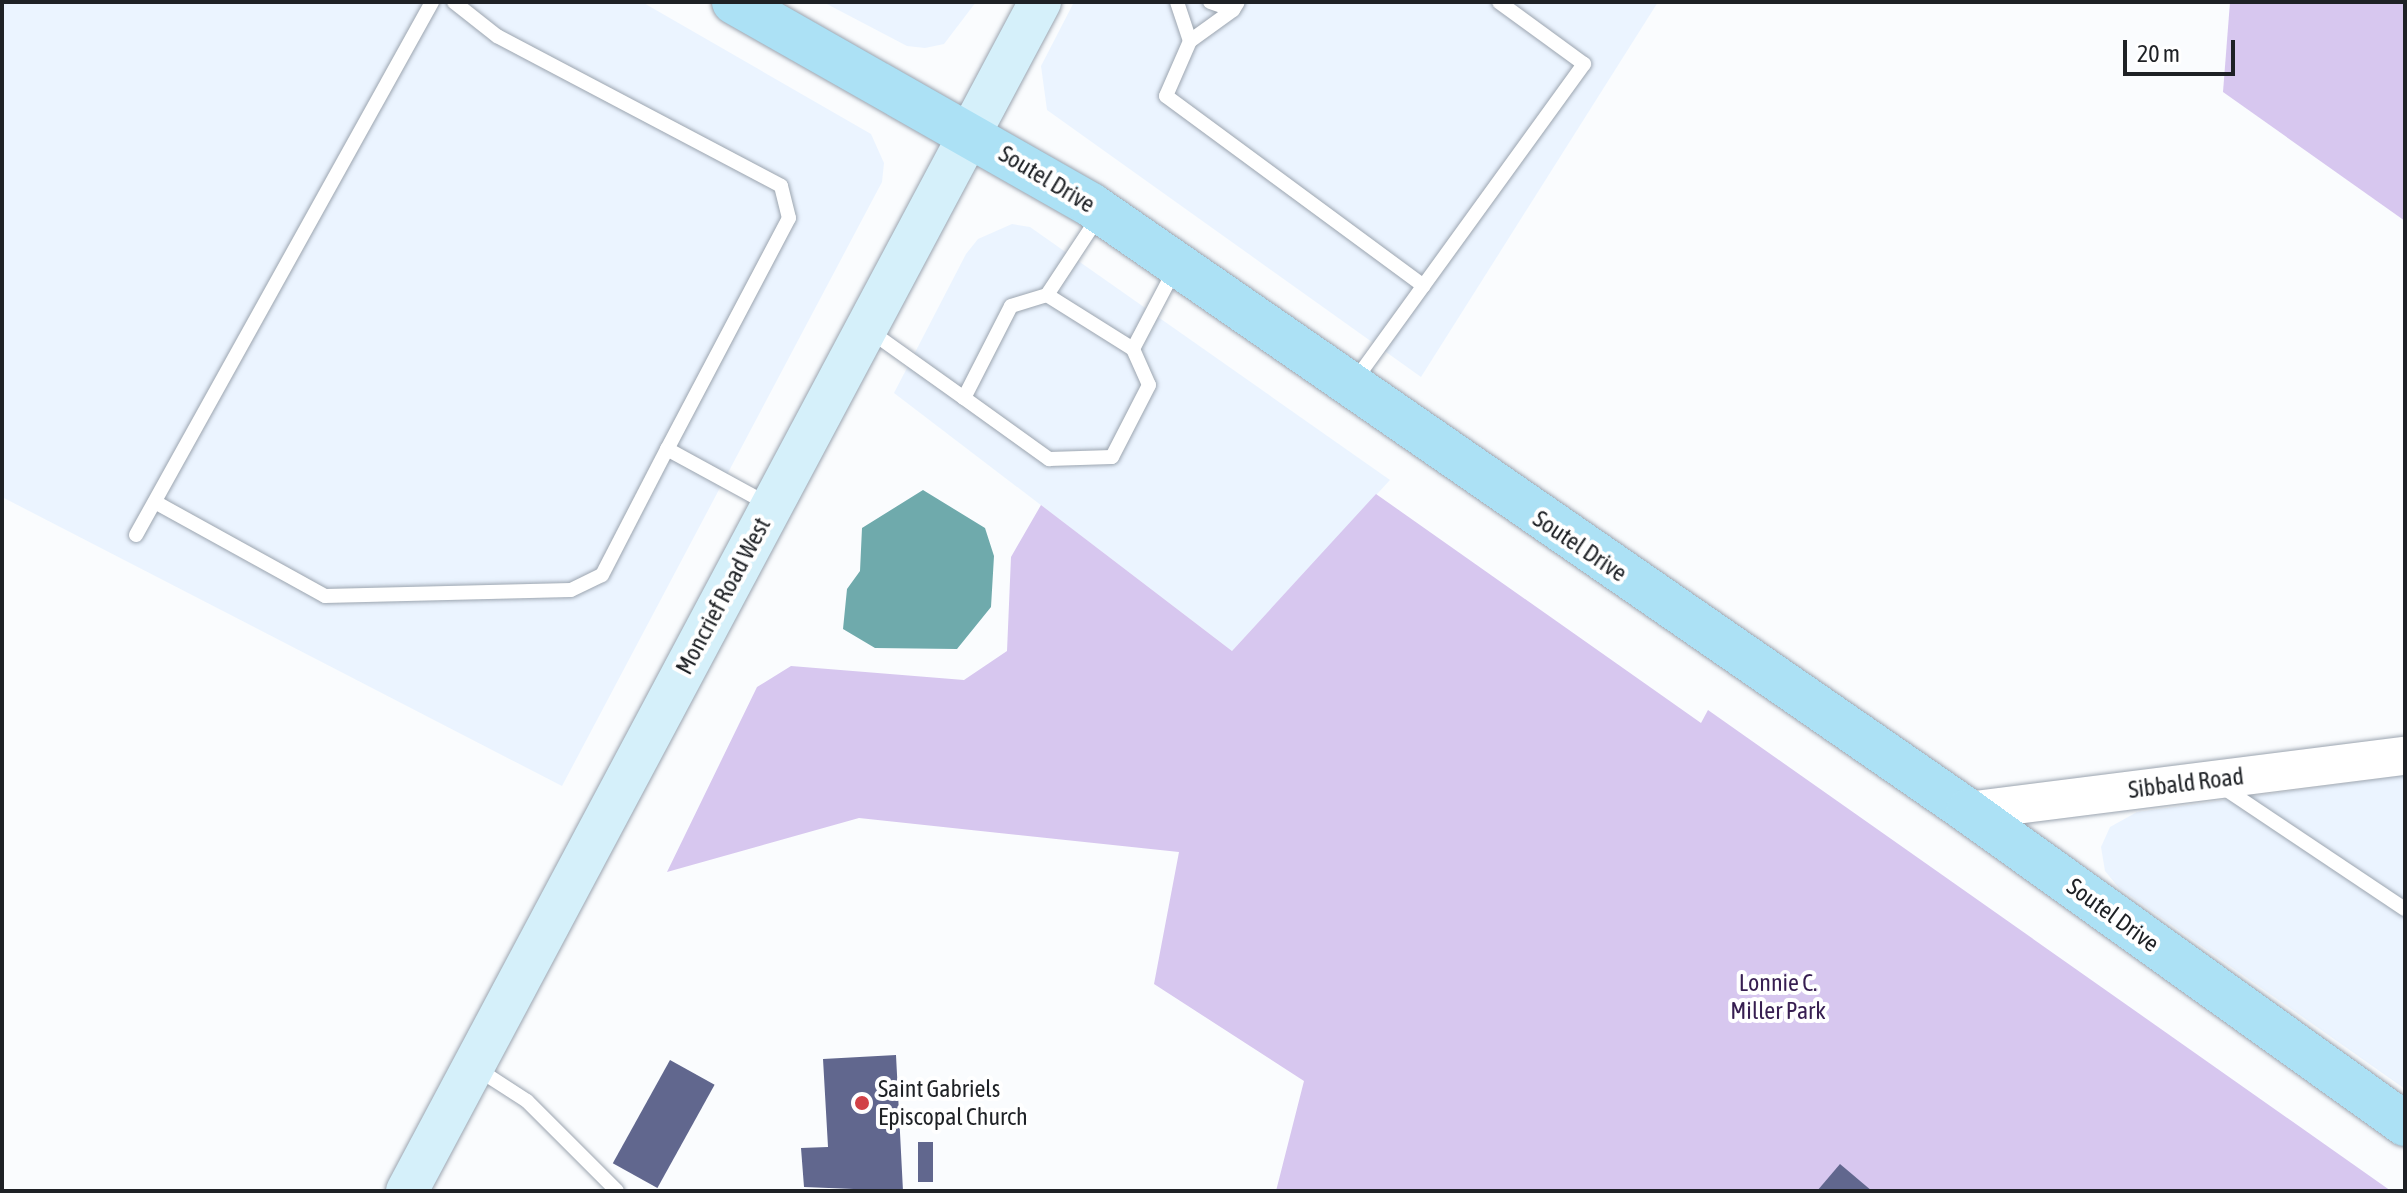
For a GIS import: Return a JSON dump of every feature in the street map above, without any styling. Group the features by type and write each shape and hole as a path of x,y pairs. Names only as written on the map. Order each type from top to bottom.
{"main road":[{"name":"Soutel Drive","path":"734,2 972,134 1101,212 1968,811 2405,1124"},
{"name":"Moncrief Road West","path":"407,1191 1040,2"}],"street":[{"name":"Sibbald Road","path":"1968,811 2405,756"}],"lane":[{"path":"136,535 432,2"},
{"path":"155,502 325,596 571,590 602,575 789,218 781,186 497,36 454,2"},
{"path":"1177,2 1190,41"},
{"path":"1210,2 1236,6"},
{"path":"1350,386 1584,64 1499,2"},
{"path":"1236,6 1190,41 1166,96 1424,286"},
{"path":"964,398 1011,306 1047,295 1101,212"},
{"path":"1133,349 1177,265"},
{"path":"867,328 1049,459 1112,457 1149,385 1133,349 1047,295"},
{"path":"667,449 771,506"},
{"path":"2211,779 2405,909"},
{"path":"472,1066 527,1101 617,1191"}],"shaded area":[{"path":"2,2 642,2 871,134 884,163 882,182 562,786 2,497"},
{"path":"823,2 976,2 944,44 925,48 907,46"},
{"path":"1074,2 1658,2 1421,377 1047,110 1041,66"},
{"path":"1012,224 1030,227 1390,480 1232,651 894,393 966,254 978,239"},
{"path":"2405,775 2405,1089 2119,888 2105,871 2101,847 2110,827 2137,812"}],"green space":[{"path":"2230,2 2405,2 2405,221 2223,92"},
{"name":"Lonnie C. Miller Park","path":"1376,494 1701,723 1708,710 2391,1191 1276,1191 1304,1081 1154,984 1179,852 859,818 667,872 757,687 791,666 964,680 1007,651 1011,557 1041,505 1232,651"}],"water":[{"path":"923,490 985,528 994,556 991,607 957,649 875,648 843,629 847,589 860,571 862,528"}],"building":[{"name":"Saint Gabriels Episcopal Church","path":"896,1055 903,1191 804,1187 801,1148 828,1147 823,1059"},
{"path":"670,1060 715,1085 657,1188 613,1163"},
{"path":"918,1142 933,1142 933,1182 918,1182"},
{"path":"1840,1164 1872,1191 1817,1191"}],"place":[{"name":"Saint Gabriels Episcopal Church","path":"862,1103"}]}
